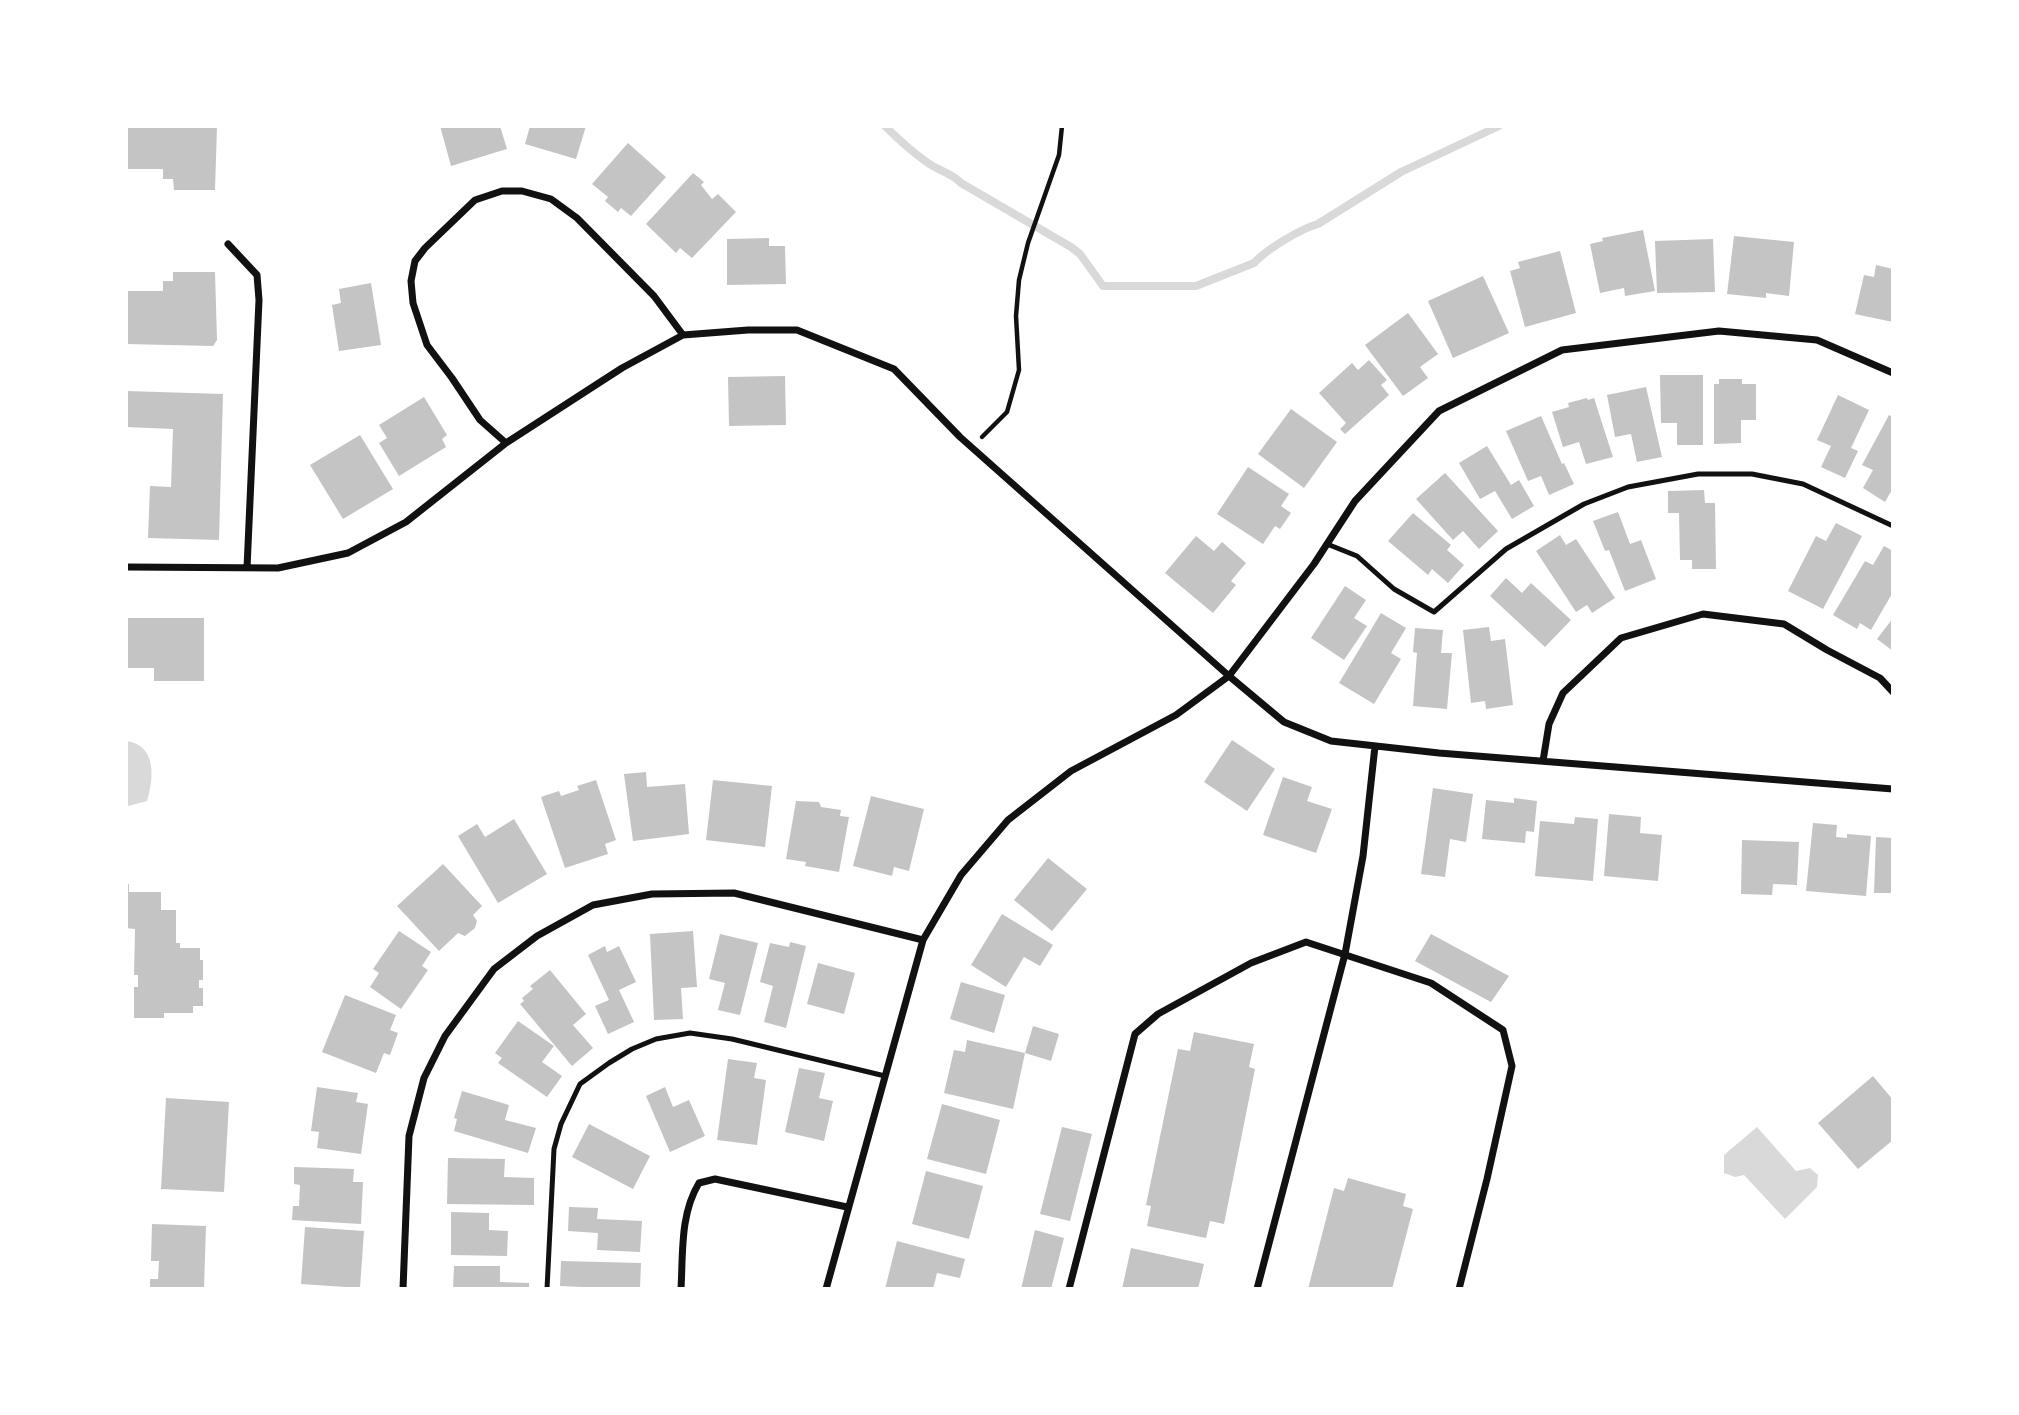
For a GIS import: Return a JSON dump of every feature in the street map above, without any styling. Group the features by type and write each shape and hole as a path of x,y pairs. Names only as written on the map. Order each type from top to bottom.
{"street":[{"path":"506,443 480,420 427,345 413,303 411,281 415,261 475,200 502,191 522,191 551,199 578,218 645,287 683,335"},
{"path":"228,244 257,275 259,300 247,568"},
{"path":"126,567 278,568 348,553 405,522 506,443 622,368 683,335 748,330 797,331 894,369 971,447 1284,722 1331,741 1375,746 1893,789"},
{"path":"826,1289 923,940 961,875 1008,820 1071,771 1176,715 1229,676 1327,544 1355,501 1439,411 1562,351 1719,331 1817,341 1893,373"},
{"path":"1543,761 1549,724 1563,693 1621,638 1703,614 1784,624 1880,678 1893,692"},
{"path":"1257,1289 1345,954 1363,856 1375,746"},
{"path":"404,1289 409,1136 424,1078 445,1036 494,969 537,936 593,905 652,894 734,893 923,940"},
{"path":"1069,1289 1135,1034 1158,1014 1251,963 1306,942 1431,984 1503,1030 1512,1066 1488,1180 1459,1289"},
{"path":"681,1289 685,1218 692,1194 699,1183 715,1179 847,1207"}],"lane":[{"path":"1327,544 1357,556 1394,589 1434,612 1506,549 1584,505 1628,487 1698,474 1752,474 1803,484 1893,527"},
{"path":"547,1289 554,1149 561,1124 579,1084 632,1049 656,1039 690,1032 732,1039 885,1076"}],"path":[{"path":"971,447 1007,412 1019,370 1016,316 1019,280 1028,243 1059,155 1062,126"}],"shaded area":[{"path":"126,741 143,749 151,764 152,773 147,801 128,806 126,806"},
{"path":"1757,1127 1796,1171 1810,1168 1818,1175 1817,1187 1785,1219 1744,1175 1735,1177 1724,1173 1724,1155"}],"building":[{"path":"126,126 217,126 215,190 174,190 173,179 163,179 163,169 126,169"},
{"path":"440,126 500,126 507,149 451,166"},
{"path":"530,126 586,126 576,159 525,144"},
{"path":"628,143 666,177 631,216 621,208 618,212 605,201 608,197 592,184"},
{"path":"693,173 704,182 701,185 712,199 718,194 736,212 692,258 680,248 676,253 646,224"},
{"path":"1643,230 1655,291 1625,296 1624,288 1600,293 1590,244 1603,241 1602,238"},
{"path":"1734,236 1794,242 1789,296 1766,293 1766,298 1727,294"},
{"path":"769,238 769,246 785,246 786,284 727,285 727,239"},
{"path":"1713,239 1715,292 1657,293 1655,241"},
{"path":"1560,251 1576,313 1525,327 1510,271 1520,268 1518,262"},
{"path":"1876,265 1893,269 1893,322 1855,314 1864,275 1874,277"},
{"path":"173,272 215,272 217,340 213,346 126,344 126,291 163,291 163,281 173,281"},
{"path":"1483,276 1509,333 1453,358 1428,301"},
{"path":"371,283 381,345 339,351 332,305 341,303 339,289"},
{"path":"1408,313 1438,354 1420,367 1428,378 1403,396 1365,345"},
{"path":"1369,360 1387,380 1381,385 1389,395 1345,434 1340,429 1346,423 1319,393 1352,363 1358,370"},
{"path":"1660,375 1703,375 1703,445 1677,445 1677,423 1661,423"},
{"path":"785,376 786,425 729,426 728,377"},
{"path":"1719,379 1742,379 1742,384 1756,384 1756,420 1741,420 1741,443 1714,444 1714,384 1719,384"},
{"path":"1646,387 1662,457 1637,462 1631,434 1615,437 1607,395"},
{"path":"126,391 223,394 219,540 148,538 150,486 171,487 173,429 126,427"},
{"path":"1838,395 1869,410 1851,448 1858,451 1845,478 1821,467 1831,446 1817,440"},
{"path":"424,397 447,435 442,439 446,447 399,476 379,443 387,438 379,425"},
{"path":"1594,398 1613,457 1586,464 1579,442 1563,447 1552,412 1569,407 1568,403"},
{"path":"1291,409 1337,442 1304,488 1258,454"},
{"path":"1889,415 1893,417 1893,488 1885,502 1863,488 1873,470 1862,465"},
{"path":"1541,416 1574,484 1549,495 1541,476 1528,481 1506,431"},
{"path":"360,435 393,489 343,519 310,465"},
{"path":"1487,446 1511,485 1519,480 1534,506 1512,519 1495,491 1480,499 1459,463"},
{"path":"1248,467 1289,494 1281,506 1291,513 1280,529 1275,526 1263,544 1217,514"},
{"path":"1445,473 1498,531 1479,549 1463,531 1453,540 1416,499"},
{"path":"1704,490 1705,503 1715,503 1716,569 1692,569 1692,560 1680,560 1679,513 1668,513 1668,491"},
{"path":"1618,512 1630,544 1641,540 1656,579 1625,591 1609,550 1605,551 1593,521"},
{"path":"1413,513 1451,545 1447,550 1464,565 1448,583 1432,569 1428,575 1388,541"},
{"path":"1836,523 1862,536 1823,609 1788,591 1816,536 1826,541"},
{"path":"1560,535 1566,545 1576,539 1615,598 1592,613 1587,605 1576,612 1536,551"},
{"path":"1196,536 1214,551 1222,542 1246,563 1231,581 1236,585 1213,613 1165,573"},
{"path":"1884,546 1893,551 1893,592 1871,630 1860,623 1857,629 1833,615 1865,561 1873,565"},
{"path":"1506,578 1522,593 1531,583 1571,620 1545,647 1490,596"},
{"path":"1345,586 1366,600 1354,618 1367,626 1344,660 1311,638"},
{"path":"1381,613 1406,628 1391,653 1401,659 1374,704 1339,683"},
{"path":"126,618 204,618 204,681 154,681 154,668 126,668"},
{"path":"1893,618 1893,651 1877,639"},
{"path":"1489,627 1491,641 1505,639 1513,705 1486,709 1485,701 1471,703 1463,630"},
{"path":"1415,628 1443,630 1441,653 1452,653 1447,709 1413,706 1417,653 1413,652"},
{"path":"1232,740 1275,769 1247,811 1204,782"},
{"path":"646,772 647,787 685,784 689,834 633,841 624,774"},
{"path":"1283,777 1312,787 1307,801 1332,809 1316,853 1263,835"},
{"path":"596,780 616,840 605,844 608,854 565,868 541,797 559,791 561,796 579,790 577,786"},
{"path":"713,780 772,786 765,847 706,840"},
{"path":"1433,788 1473,794 1466,842 1450,839 1445,877 1421,874"},
{"path":"871,796 924,809 909,871 894,867 892,876 853,866"},
{"path":"1514,798 1537,801 1534,832 1526,831 1525,843 1482,839 1486,800 1514,803"},
{"path":"796,801 819,802 821,807 841,810 840,816 849,817 839,872 805,866 806,862 786,859"},
{"path":"1609,814 1641,817 1640,833 1662,835 1658,881 1604,876"},
{"path":"1575,817 1598,819 1593,881 1535,876 1540,821 1574,824"},
{"path":"514,819 547,874 498,903 458,836 477,824 485,837"},
{"path":"1813,823 1837,825 1836,837 1847,838 1847,834 1871,836 1866,896 1806,891"},
{"path":"1876,837 1893,838 1893,893 1874,893"},
{"path":"1742,840 1799,842 1797,885 1773,884 1772,895 1741,894"},
{"path":"1048,858 1087,889 1052,931 1014,900"},
{"path":"443,864 482,906 473,915 477,921 475,928 465,936 458,933 439,951 397,906"},
{"path":"126,884 129,884 129,892 161,892 161,910 176,910 176,943 180,943 180,948 200,948 203,980 199,980 199,988 203,988 203,1006 193,1006 193,1013 164,1013 164,1018 134,1018 134,987 138,987 138,975 134,975 135,929 126,928"},
{"path":"1002,914 1053,945 1040,966 1024,957 1006,987 971,965"},
{"path":"399,931 431,952 422,966 428,970 401,1009 370,987 379,973 373,969"},
{"path":"693,931 697,987 681,988 683,1019 654,1020 650,934"},
{"path":"720,934 758,943 740,1015 718,1010 725,983 709,979"},
{"path":"1431,934 1509,976 1491,1002 1415,961"},
{"path":"790,942 806,946 786,1028 764,1022 773,986 760,982 770,943 789,947"},
{"path":"605,946 607,952 619,946 636,982 619,990 634,1022 608,1034 595,1006 609,1000 588,955"},
{"path":"818,963 855,973 844,1014 807,1004"},
{"path":"550,970 586,1014 573,1025 593,1048 572,1066 520,1004 524,1001 522,998 533,989 530,986"},
{"path":"961,982 1005,995 994,1033 950,1019"},
{"path":"345,995 396,1015 390,1030 398,1033 390,1055 384,1053 376,1073 322,1052"},
{"path":"518,1021 554,1046 542,1062 562,1076 547,1097 498,1063 502,1058 495,1053"},
{"path":"1033,1026 1059,1034 1051,1061 1025,1053"},
{"path":"1194,1032 1254,1044 1249,1067 1255,1069 1224,1224 1210,1221 1206,1238 1147,1226 1151,1206 1146,1205 1178,1049 1190,1051"},
{"path":"967,1040 1025,1053 1013,1109 944,1093 954,1050 965,1052"},
{"path":"728,1059 757,1063 754,1078 766,1080 757,1145 717,1140"},
{"path":"799,1068 825,1073 819,1098 833,1101 824,1141 785,1132"},
{"path":"1873,1076 1893,1100 1893,1140 1858,1169 1818,1123"},
{"path":"317,1087 358,1093 356,1102 368,1104 361,1154 317,1148 319,1132 311,1131"},
{"path":"665,1087 673,1107 689,1100 705,1136 670,1152 646,1096"},
{"path":"462,1091 509,1105 505,1120 536,1128 528,1153 454,1131 457,1119 454,1118"},
{"path":"166,1098 229,1102 224,1192 161,1189"},
{"path":"942,1104 1000,1120 986,1174 927,1159"},
{"path":"589,1124 650,1156 633,1189 572,1157"},
{"path":"1062,1127 1092,1134 1070,1221 1040,1214"},
{"path":"448,1158 505,1159 504,1177 534,1178 534,1205 447,1204"},
{"path":"294,1167 354,1169 353,1182 363,1182 361,1224 292,1220 293,1206 299,1206 300,1185 294,1184"},
{"path":"926,1171 983,1186 969,1239 912,1224"},
{"path":"1348,1178 1406,1194 1403,1206 1413,1209 1392,1289 1308,1289 1334,1188 1344,1191"},
{"path":"569,1207 598,1208 597,1219 642,1221 640,1252 597,1250 598,1233 568,1231"},
{"path":"451,1212 489,1213 489,1230 508,1231 507,1256 451,1255"},
{"path":"152,1224 206,1226 204,1289 150,1289 150,1279 158,1279 159,1261 151,1261"},
{"path":"305,1227 364,1231 360,1288 301,1284"},
{"path":"1035,1230 1064,1238 1051,1289 1021,1289"},
{"path":"897,1241 965,1259 960,1278 937,1273 933,1289 885,1289"},
{"path":"1131,1248 1204,1264 1198,1289 1122,1289"},
{"path":"561,1261 641,1263 640,1289 581,1289 582,1287 560,1286"},
{"path":"454,1266 500,1266 500,1282 529,1283 529,1289 453,1289"}],"waterway":[{"path":"885,126 932,166 950,174 1071,247 1080,254 1103,286 1196,286 1254,263 1284,240 1318,224 1401,172 1499,126"}]}
